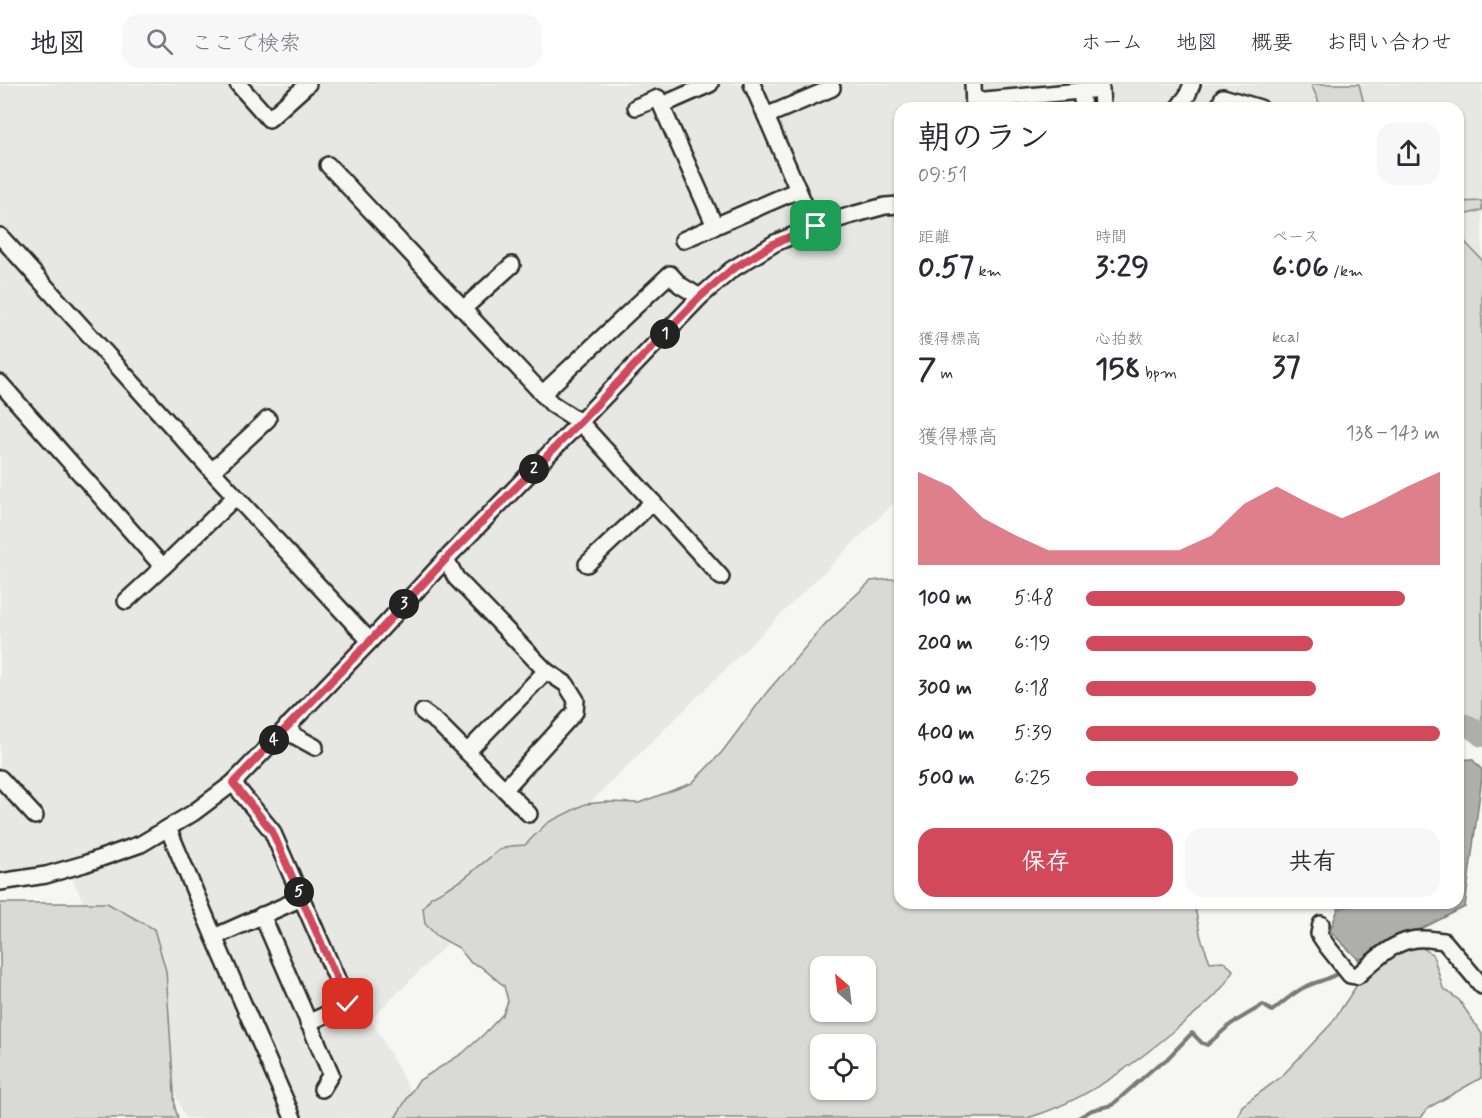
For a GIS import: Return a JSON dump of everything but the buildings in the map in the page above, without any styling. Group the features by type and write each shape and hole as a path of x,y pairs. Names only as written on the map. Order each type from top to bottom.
{"street":[{"path":"238,84 269,119 308,84"},
{"path":"662,105 710,84"},
{"path":"752,84 816,226"},
{"path":"766,116 832,88 830,84"},
{"path":"973,84 974,102"},
{"path":"1183,102 1192,84"},
{"path":"993,102 1077,89 1101,89 1102,102"},
{"path":"1221,102 1223,97 1240,102"},
{"path":"636,107 658,98 715,226"},
{"path":"328,165 542,394 552,404 580,422 721,577"},
{"path":"683,240 798,190"},
{"path":"0,882 46,875 141,844 193,813 233,783 700,297 731,270 775,243 816,226 894,205"},
{"path":"0,236 212,471 370,641"},
{"path":"463,309 512,265"},
{"path":"542,394 670,274 680,285 700,297"},
{"path":"0,383 163,567"},
{"path":"212,471 268,419"},
{"path":"126,602 236,497"},
{"path":"587,564 653,502"},
{"path":"446,559 456,578 546,671 566,684 576,700 575,712 505,789"},
{"path":"467,752 546,671"},
{"path":"423,712 438,723 529,814"},
{"path":"287,726 295,736 315,747"},
{"path":"0,778 35,816"},
{"path":"233,783 272,831 348,1004 308,1023"},
{"path":"168,828 294,1118"},
{"path":"214,937 302,898"},
{"path":"262,915 331,1074 322,1089"},
{"path":"1321,924 1319,934 1350,975 1357,976 1393,946 1411,939 1423,939 1444,941 1482,986"}],"shaded area":[{"path":"0,84 1482,84 1482,315 1464,321 1464,102 894,102 894,503 371,1019 425,1118 186,1118 65,864 0,877"},
{"path":"1311,84 1359,84 1364,102 1318,102"},
{"path":"1482,201 1482,210 1464,216 1464,202"},
{"path":"1464,237 1465,242 1482,260 1482,723 1464,726"},
{"path":"894,579 894,909 1195,909 1201,938 1210,962 1223,961 1233,970 1229,978 1207,1003 1112,1078 1071,1101 1027,1118 395,1118 418,1081 463,1053 503,1014 508,1001 504,986 480,966 471,963 459,948 437,936 425,924 423,908 431,897 462,880 499,850 525,845 547,823 585,804 639,803 692,783 722,752 767,692 826,623 871,581"},
{"path":"1472,759 1482,770 1482,777 1464,908 1464,760"},
{"path":"0,903 107,903 154,929 166,971 175,1108 178,1118 0,1118"},
{"path":"1338,909 1461,909 1359,960 1330,931"},
{"path":"1385,943 1420,946 1433,955 1443,988 1459,1000 1482,1034 1481,1078 1428,1108 1421,1118 1237,1118 1242,1106 1281,1077 1331,1024"}],"waterway":[{"path":"1464,725 1482,736"},
{"path":"1078,1118 1092,1110 1112,1105 1166,1060 1192,1033 1207,1045 1231,1024 1263,1005 1272,1011 1303,988 1343,970"}],"route":[{"path":"348,1004 272,831 233,783 700,297 731,270 775,243 816,226"}]}
